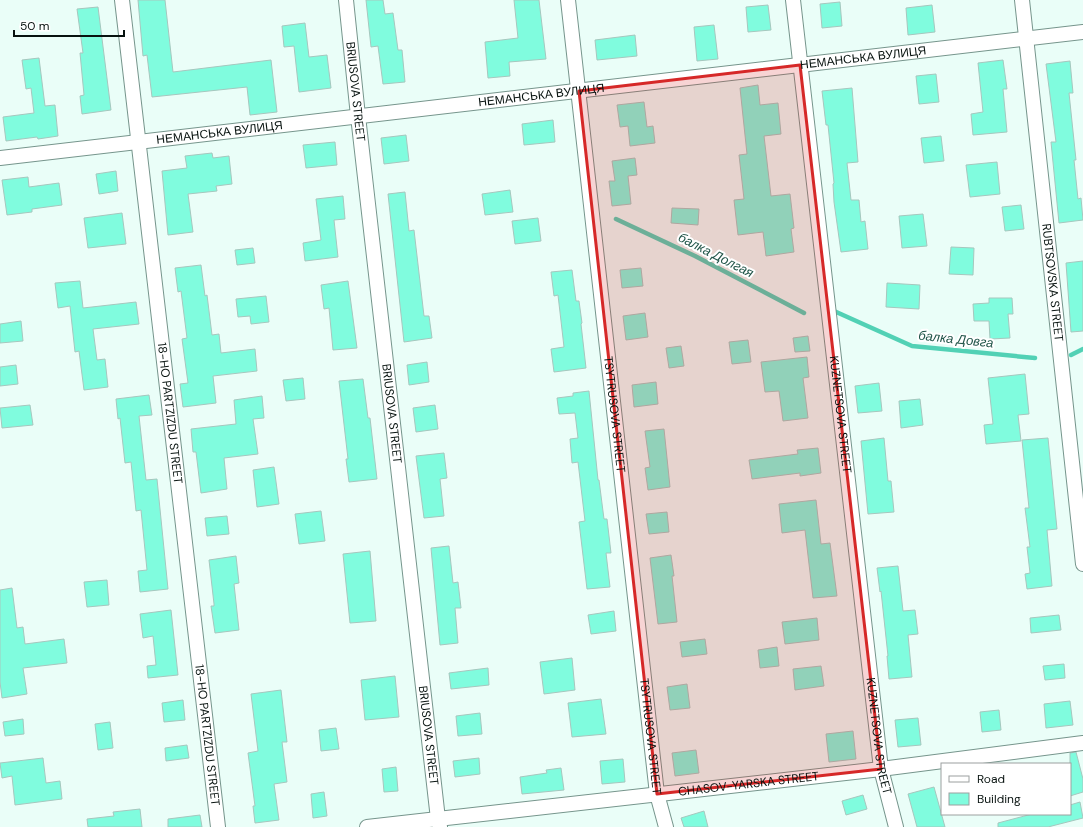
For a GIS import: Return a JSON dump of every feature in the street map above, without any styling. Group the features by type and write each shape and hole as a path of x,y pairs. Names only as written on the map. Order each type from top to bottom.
{"street":[{"name":"18-HO PARTZIZDU STREET","path":"122,0 218,827"},
{"name":"BRIUSOVA STREET","path":"346,0 439,823"},
{"name":"TSYTRUSOVA STREET","path":"568,0 657,794 666,827"},
{"name":"KUZNETSOVA STREET","path":"793,0 881,769 896,827"},
{"name":"RUBTSOVSKA STREET","path":"1022,0 1083,564"},
{"name":"НЕМАНСЬКА ВУЛИЦЯ","path":"0,158 1083,32"},
{"name":"CHASOV-YARSKA STREET","path":"367,827 439,823 657,794 881,769 1083,743"}],"highlighted area":[{"path":"800,65 881,769 657,794 579,91"}],"building":[{"path":"138,0 165,0 173,72 271,60 277,112 250,115 247,87 152,97 147,55 143,56"},
{"path":"366,0 383,0 385,14 393,13 398,50 402,50 405,82 383,84 378,46 371,47"},
{"path":"514,0 539,0 546,59 509,62 510,76 488,78 485,42 518,38"},
{"path":"840,2 842,26 822,28 820,4"},
{"path":"768,5 771,30 748,32 746,7"},
{"path":"932,5 935,32 908,35 906,8"},
{"path":"98,7 111,110 82,114 80,96 84,95 80,53 83,53 77,9"},
{"path":"305,23 309,57 327,55 331,88 299,92 294,46 284,47 282,26"},
{"path":"714,25 718,59 697,61 694,27"},
{"path":"635,35 637,56 597,60 595,40"},
{"path":"39,58 45,106 55,105 58,136 6,141 3,117 34,113 31,88 26,89 22,60"},
{"path":"1003,60 1007,89 1003,89 1007,132 973,135 971,114 983,112 978,63"},
{"path":"1070,61 1073,93 1069,93 1076,160 1074,160 1078,199 1081,198 1083,220 1059,223 1051,142 1056,142 1046,64"},
{"path":"936,74 939,102 919,104 916,76"},
{"path":"758,85 760,105 778,103 781,134 764,136 771,196 790,194 794,228 791,229 794,252 766,256 763,232 738,235 734,200 744,199 739,155 747,154 740,88"},
{"path":"852,88 858,162 847,163 851,200 859,200 861,222 865,221 868,249 841,252 834,202 834,183 828,125 826,125 822,91"},
{"path":"644,102 647,127 653,126 655,143 630,146 628,126 620,127 617,105"},
{"path":"553,120 555,142 524,145 522,124"},
{"path":"406,135 409,161 384,164 381,138"},
{"path":"941,136 944,161 924,163 921,138"},
{"path":"335,142 337,165 306,168 303,145"},
{"path":"212,153 213,158 229,156 232,184 216,186 217,191 188,194 193,232 168,235 162,171 187,168 185,156"},
{"path":"635,158 637,175 628,176 631,204 612,206 609,181 615,181 612,161"},
{"path":"997,162 1000,194 970,197 966,165"},
{"path":"116,171 118,191 99,194 96,174"},
{"path":"28,177 29,187 59,183 62,205 32,209 32,212 7,215 2,180"},
{"path":"510,190 513,212 485,215 482,194"},
{"path":"405,192 409,231 414,230 424,316 429,316 432,338 404,342 388,194"},
{"path":"343,196 345,219 334,220 338,257 305,261 303,243 321,240 316,199"},
{"path":"1021,205 1024,229 1005,231 1002,207"},
{"path":"672,208 699,209 698,225 671,223"},
{"path":"122,213 126,244 88,248 84,218"},
{"path":"923,214 927,246 902,248 899,216"},
{"path":"538,218 541,241 515,244 512,221"},
{"path":"951,247 974,248 973,275 949,274"},
{"path":"253,248 255,263 237,265 235,250"},
{"path":"1083,261 1083,331 1071,332 1066,263"},
{"path":"201,265 205,296 207,295 212,335 219,334 221,353 255,349 257,371 213,376 216,403 183,407 180,384 188,383 182,339 187,338 181,291 178,292 175,268"},
{"path":"641,268 643,286 622,288 620,270"},
{"path":"572,270 576,301 579,301 586,368 554,372 551,349 564,347 558,295 554,296 551,272"},
{"path":"80,281 83,308 136,302 139,324 93,329 97,360 105,359 108,387 84,390 79,351 75,352 70,306 58,308 55,283"},
{"path":"348,281 357,348 333,350 329,308 324,309 321,285"},
{"path":"887,283 920,285 919,309 886,307"},
{"path":"266,296 269,322 251,324 250,316 238,317 236,299"},
{"path":"989,298 1012,298 1013,314 1008,314 1010,338 990,339 989,321 974,321 973,304 989,303"},
{"path":"645,313 648,337 626,340 623,316"},
{"path":"21,321 23,341 0,343 0,324"},
{"path":"808,336 810,351 795,352 793,338"},
{"path":"748,340 751,362 732,364 729,342"},
{"path":"681,346 684,366 669,368 666,348"},
{"path":"807,357 809,377 803,378 808,418 783,421 779,391 765,392 761,362"},
{"path":"427,362 429,382 409,385 407,365"},
{"path":"16,365 18,384 0,386 0,367"},
{"path":"1025,374 1029,414 1018,415 1021,441 986,444 984,425 993,424 988,378"},
{"path":"303,378 305,399 286,401 283,380"},
{"path":"363,379 368,418 370,418 377,479 349,482 346,459 348,459 339,381"},
{"path":"656,382 658,404 634,407 632,385"},
{"path":"879,383 882,411 858,413 855,386"},
{"path":"589,391 598,480 604,519 607,519 611,553 606,553 610,587 587,589 579,522 585,521 578,462 572,463 570,439 578,438 575,413 559,414 557,398 573,396 573,393"},
{"path":"149,395 152,415 139,416 146,480 157,479 168,589 140,592 138,571 147,570 141,510 136,511 131,462 125,463 120,418 118,419 116,399"},
{"path":"262,396 264,418 253,419 258,454 224,458 227,489 201,493 196,452 193,452 191,429 236,424 234,400"},
{"path":"920,399 923,425 901,428 899,401"},
{"path":"30,405 33,425 2,428 0,408"},
{"path":"435,405 438,429 416,432 413,408"},
{"path":"664,429 670,487 648,490 645,468 650,467 645,431"},
{"path":"884,438 888,481 891,481 894,512 868,514 861,441"},
{"path":"1048,438 1057,529 1047,530 1052,586 1027,589 1025,574 1030,573 1027,547 1030,547 1025,508 1029,508 1022,440"},
{"path":"818,448 821,473 800,476 800,473 752,479 749,460 798,454 797,450"},
{"path":"444,453 447,478 440,479 444,516 424,518 416,456"},
{"path":"274,467 279,504 257,507 253,470"},
{"path":"816,500 821,544 830,543 837,596 813,598 805,530 782,533 779,504"},
{"path":"321,511 325,541 299,544 295,514"},
{"path":"667,512 669,532 649,534 646,514"},
{"path":"227,516 229,534 207,536 205,518"},
{"path":"449,546 453,583 458,582 461,608 455,608 458,643 440,645 431,548"},
{"path":"370,551 376,621 350,623 343,554"},
{"path":"671,555 677,622 658,624 650,558"},
{"path":"236,556 239,583 234,584 239,630 215,633 211,606 214,606 214,604 209,560"},
{"path":"898,566 903,611 915,610 918,634 908,635 912,677 889,679 881,591 880,592 877,568"},
{"path":"107,580 109,605 87,607 84,582"},
{"path":"12,588 17,628 23,627 25,644 64,639 67,663 23,668 27,694 2,698 0,682 0,590"},
{"path":"171,610 178,675 148,678 147,666 156,665 153,636 143,638 140,614"},
{"path":"614,611 616,631 591,634 588,615"},
{"path":"1059,615 1061,630 1031,633 1030,618"},
{"path":"817,618 819,640 785,644 782,622"},
{"path":"705,639 707,654 682,657 680,642"},
{"path":"777,647 779,666 760,668 758,650"},
{"path":"572,658 575,690 544,694 540,662"},
{"path":"1064,664 1065,678 1045,680 1043,666"},
{"path":"821,666 824,686 795,690 793,669"},
{"path":"488,668 489,685 451,689 449,673"},
{"path":"395,676 399,717 365,720 361,680"},
{"path":"687,684 690,708 670,710 667,687"},
{"path":"281,690 287,742 282,742 287,782 274,784 279,820 255,823 253,806 255,806 248,753 258,751 251,694"},
{"path":"601,699 606,734 572,737 568,703"},
{"path":"183,700 185,720 164,722 162,703"},
{"path":"1070,701 1073,725 1046,728 1044,704"},
{"path":"999,710 1001,730 982,732 980,712"},
{"path":"480,713 482,734 458,736 456,716"},
{"path":"918,718 921,745 898,747 895,720"},
{"path":"23,719 24,734 5,736 3,722"},
{"path":"110,722 113,748 98,750 95,724"},
{"path":"336,728 339,749 321,751 319,730"},
{"path":"853,731 856,759 829,762 826,734"},
{"path":"187,745 189,758 166,761 165,748"},
{"path":"696,750 699,773 675,776 672,753"},
{"path":"1076,752 1083,779 1083,792 1071,796 1071,763 1070,753"},
{"path":"43,758 46,783 60,781 62,799 15,805 12,776 2,778 0,763"},
{"path":"479,758 480,774 455,777 453,761"},
{"path":"623,759 625,782 602,784 600,761"},
{"path":"396,767 398,791 384,792 382,769"},
{"path":"561,768 564,790 522,794 520,777 547,773 546,770"},
{"path":"934,787 945,827 917,827 908,794"},
{"path":"324,792 327,816 313,818 311,794"},
{"path":"863,795 867,809 846,815 842,801"},
{"path":"1080,802 1083,818 1048,827 998,827 998,823 1028,815 1071,815 1071,805"},
{"path":"140,809 142,827 88,827 87,819 114,816 113,812"},
{"path":"704,811 708,827 684,827 681,818"},
{"path":"200,815 202,827 168,827 168,819"}],"waterway":[{"name":"балка Долгая","path":"616,219 695,256 804,313"},
{"name":"балка Довга","path":"834,311 912,346 1035,358"},
{"name":"балка Довга","path":"1071,355 1083,349"}]}
